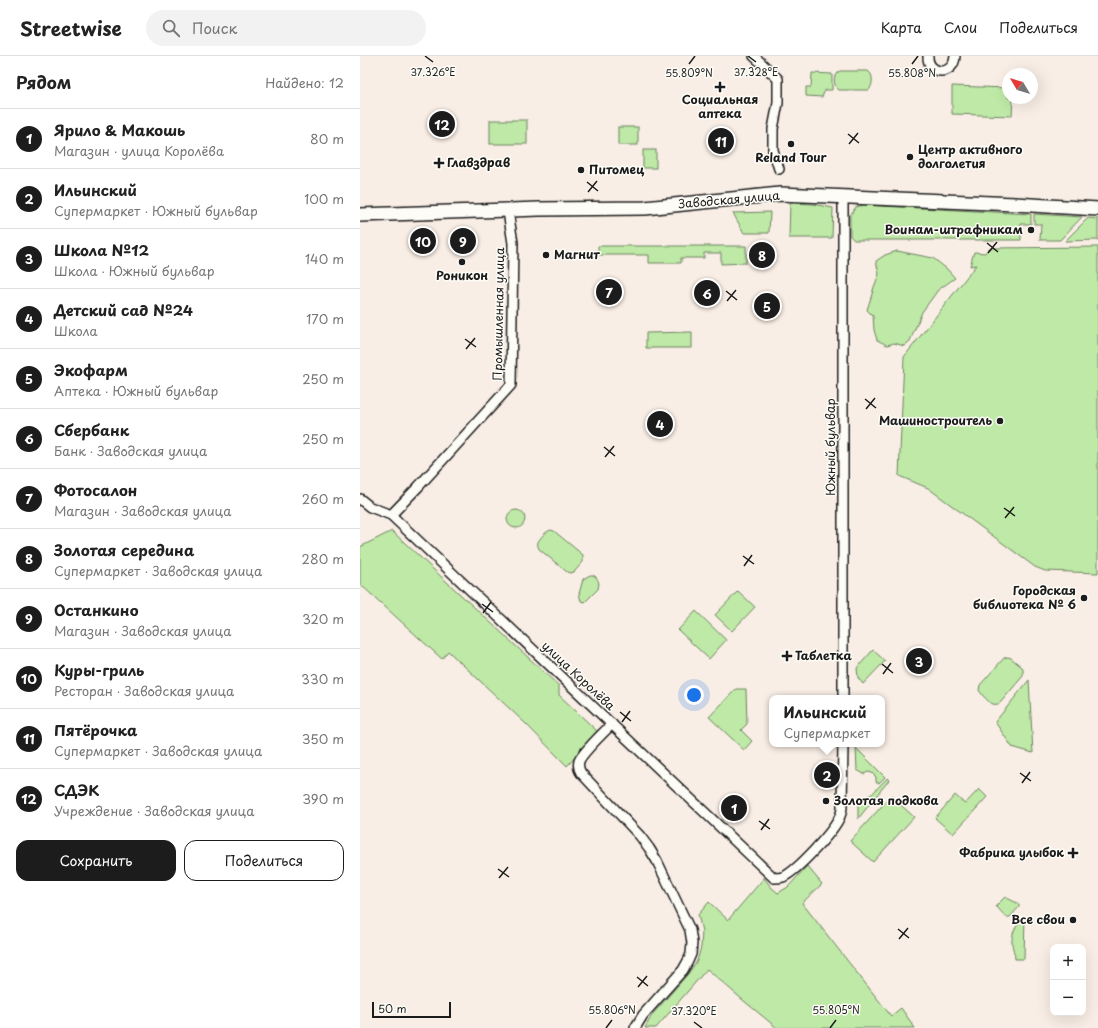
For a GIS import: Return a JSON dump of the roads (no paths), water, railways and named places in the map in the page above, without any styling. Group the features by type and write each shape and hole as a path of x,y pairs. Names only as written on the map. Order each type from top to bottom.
{"street":[{"path":"754,56 778,79 778,103 773,129 773,150 779,169"},
{"path":"928,56 931,67 935,70 941,71 950,68 955,56"},
{"name":"Заводская улица","path":"360,215 508,210 645,208 749,198 772,194 1015,204 1098,210"},
{"name":"Южный бульвар","path":"843,197 843,695"},
{"name":"Промышленная улица","path":"391,515 511,385 513,243 508,210"},
{"name":"улица Королёва","path":"360,499 370,507 391,515 774,878 782,877 791,872 805,860 841,816 843,747"},
{"path":"612,724 582,756 579,770 640,836 649,848 686,920 690,930 692,943 691,954 683,970 643,1015 635,1028"}],"place":[{"name":"Социальная аптека","path":"720,87"},
{"name":"СДЭК","path":"442,124"},
{"name":"Пятёрочка","path":"721,141"},
{"name":"Reland Tour","path":"791,144"},
{"name":"Центр активного долголетия","path":"910,157"},
{"name":"Главздрав","path":"439,163"},
{"name":"Питомец","path":"581,170"},
{"name":"Воинам-штрафникам","path":"1031,230"},
{"name":"Куры-гриль","path":"423,241"},
{"name":"Останкино","path":"463,241"},
{"name":"Магнит","path":"546,255"},
{"name":"Золотая середина","path":"762,255"},
{"name":"Роникон","path":"462,262"},
{"name":"Фотосалон","path":"609,292"},
{"name":"Сбербанк","path":"707,293"},
{"name":"Экофарм","path":"767,306"},
{"name":"Машиностроитель","path":"1000,421"},
{"name":"Детский сад №24","path":"660,424"},
{"name":"Городская библиотека № 6","path":"1084,598"},
{"name":"Таблетка","path":"787,656"},
{"name":"Школа №12","path":"919,661"},
{"name":"Ильинский","path":"827,775"},
{"name":"Золотая подкова","path":"826,801"},
{"name":"Ярило & Макошь","path":"734,808"},
{"name":"Фабрика улыбок","path":"1073,853"},
{"name":"Все свои","path":"1073,920"}]}
